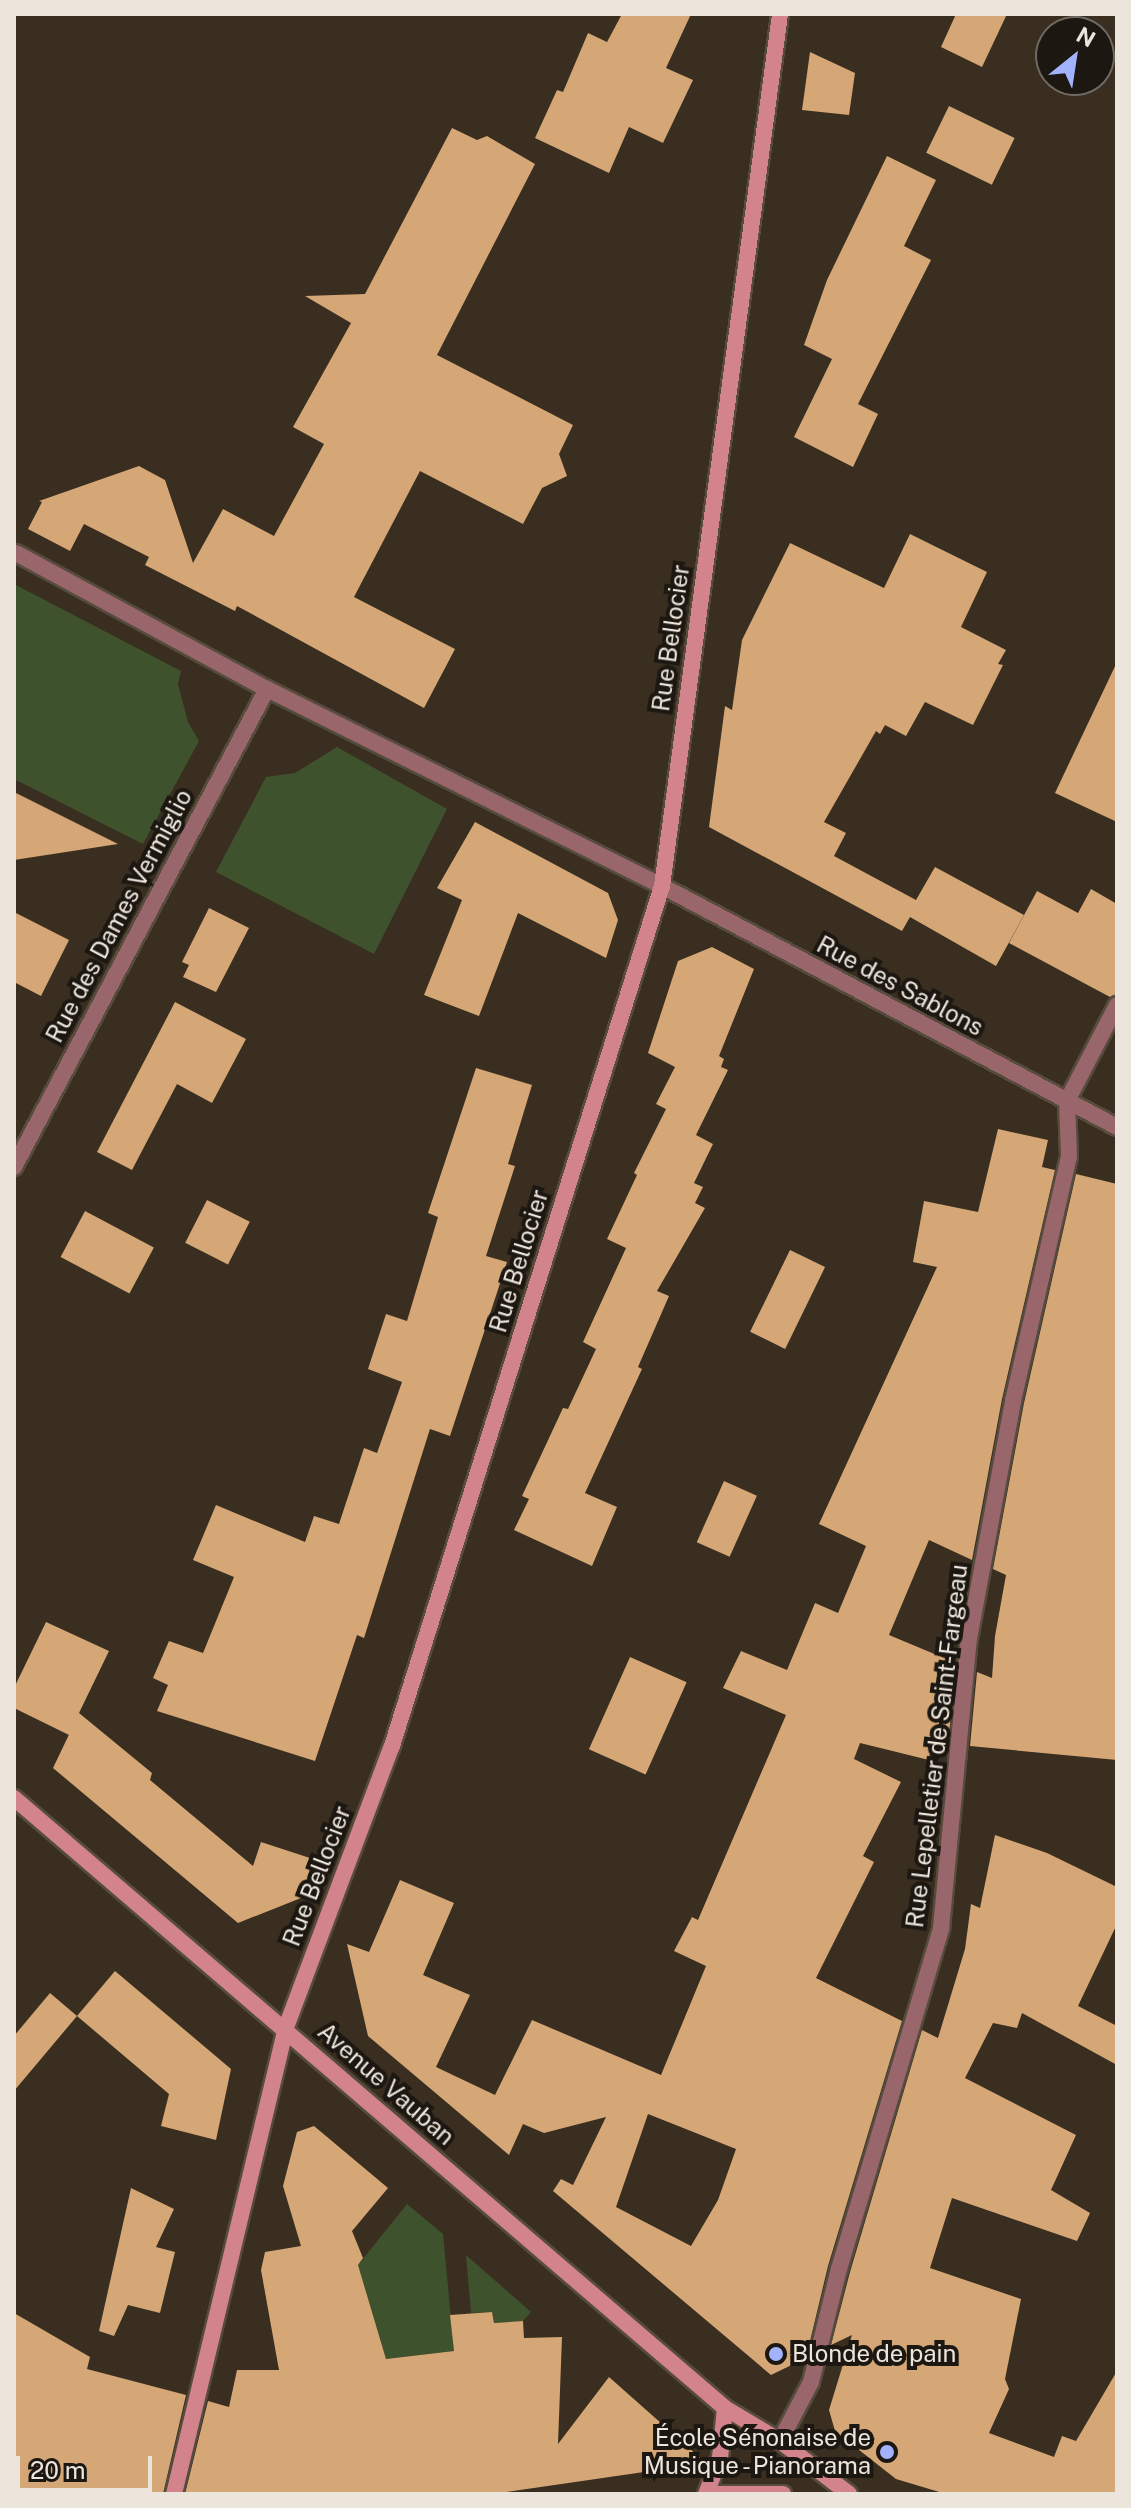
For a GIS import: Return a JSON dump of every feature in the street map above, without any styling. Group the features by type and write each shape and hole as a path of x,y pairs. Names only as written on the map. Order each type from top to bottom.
{"street":[{"name":"Rue Bellocier","path":"174,2494 285,2030 392,1746 662,886 780,14"},
{"path":"16,553 267,689 662,886"},
{"name":"Rue des Dames Vermiglio","path":"14,1167 267,689"},
{"name":"Rue des Sablons","path":"662,886 1117,1127"},
{"name":"Rue Lepelletier de Saint-Fargeau","path":"780,2441 811,2382 839,2269 941,1928 969,1639 1013,1401 1069,1156 1067,1101 1117,1005"},
{"name":"Avenue Vauban","path":"14,1798 725,2408 780,2441 849,2494"},
{"path":"706,2494 723,2445 725,2408"},
{"path":"716,2494 783,2494"}],"green space":[{"path":"14,584 181,671 178,684 188,722 199,741 143,844 14,779"},
{"path":"337,747 447,809 374,954 216,872 266,777 295,773"},
{"path":"407,2204 443,2234 454,2351 386,2359 358,2265"},
{"path":"466,2255 531,2312 523,2321 494,2323 492,2312 471,2313"}],"building":[{"path":"622,14 691,14 666,68 693,80 663,143 629,127 609,173 535,138 557,90 563,92 588,33 607,42"},
{"path":"956,14 1007,14 982,67 941,47"},
{"path":"810,52 855,73 849,115 802,110"},
{"path":"949,106 1015,138 992,185 926,153"},
{"path":"452,128 477,140 487,136 535,164 437,355 573,425 559,454 567,476 542,488 523,524 420,471 354,597 455,649 424,708 237,606 235,611 145,565 149,557 84,524 70,551 28,529 42,502 39,501 139,466 165,480 193,563 223,509 274,536 324,444 293,427 351,323 305,296 365,294"},
{"path":"887,156 936,180 904,246 931,260 858,404 878,414 853,467 794,437 832,359 804,345 827,280"},
{"path":"910,534 987,572 961,627 1006,650 998,664 1003,665 973,725 925,702 906,736 885,725 880,734 876,731 824,822 846,833 834,856 916,900 935,867 1024,915 996,966 910,917 902,931 709,827 725,706 732,710 742,640 790,543 884,588"},
{"path":"1117,662 1117,822 1055,793"},
{"path":"14,792 118,844 14,860"},
{"path":"475,822 608,893 618,920 606,958 518,913 479,1016 424,995 462,900 437,888"},
{"path":"1091,889 1117,904 1117,994 1110,997 1009,943 1037,891 1078,913"},
{"path":"209,908 249,928 216,992 183,977 189,965 182,962"},
{"path":"14,912 69,940 41,996 14,982"},
{"path":"712,947 754,969 719,1056 724,1059 721,1067 728,1070 696,1135 713,1144 694,1183 703,1187 695,1203 705,1208 657,1291 669,1296 638,1367 642,1369 585,1493 617,1507 592,1566 514,1530 529,1499 522,1496 563,1408 568,1409 596,1349 583,1342 626,1248 607,1239 637,1175 634,1173 666,1109 656,1104 675,1067 648,1053 678,961"},
{"path":"175,1002 246,1039 212,1103 177,1084 132,1170 97,1152"},
{"path":"476,1068 532,1085 508,1164 515,1166 486,1256 507,1262 450,1436 430,1429 364,1638 357,1635 315,1761 157,1711 168,1685 153,1678 169,1641 203,1653 234,1577 193,1560 216,1505 305,1542 314,1516 339,1524 364,1448 377,1453 402,1382 368,1369 386,1314 407,1321 438,1217 428,1213"},
{"path":"998,1129 1048,1140 1042,1167 1055,1170 1002,1399 972,1560 929,1540 889,1635 956,1663 948,1744 931,1743 929,1760 860,1743 854,1759 901,1782 863,1856 874,1862 816,1978 902,2021 828,2266 806,2358 771,2375 553,2191 561,2179 573,2185 606,2117 544,2133 523,2124 509,2155 368,2036 347,1944 369,1952 400,1880 454,1903 423,1975 470,1995 436,2067 495,2095 532,2020 661,2075 706,1966 674,1951 692,1917 698,1920 786,1715 723,1688 741,1651 787,1670 815,1603 838,1613 866,1546 819,1524 937,1267 913,1262 924,1201 978,1212","holes":["648,2114 736,2149 718,2200 691,2246 616,2207"]},
{"path":"1076,1174 1117,1184 1117,1760 970,1746 977,1672 992,1678 995,1636 1006,1575 993,1569 1024,1403"},
{"path":"207,1200 250,1222 228,1265 185,1243"},
{"path":"85,1211 154,1248 129,1294 61,1257"},
{"path":"790,1250 825,1267 785,1349 750,1332"},
{"path":"724,1481 757,1496 730,1557 697,1542"},
{"path":"46,1622 109,1651 79,1713 152,1773 150,1780 253,1866 261,1842 313,1859 301,1898 238,1923 53,1768 69,1735 14,1708 14,1688"},
{"path":"630,1657 687,1682 646,1774 589,1749"},
{"path":"995,1835 1047,1853 1117,1887 1117,1924 1078,2006 1117,2026 1117,2065 1022,2013 1017,2028 993,2023 965,2078 1076,2135 1051,2190 1090,2213 1077,2241 952,2198 930,2268 1021,2299 1005,2379 1009,2389 989,2433 1054,2457 1062,2436 1076,2441 1117,2371 1117,2494 946,2494 896,2479 835,2431 829,2410 852,2335 831,2345 850,2272 922,2030 938,2038 965,1949 971,1904 980,1908"},
{"path":"115,1971 231,2069 216,2140 161,2126 169,2094 77,2016"},
{"path":"50,1993 77,2016 14,2091 14,2036"},
{"path":"314,2126 388,2188 352,2231 363,2258 358,2265 386,2359 454,2351 450,2315 492,2312 494,2323 523,2321 524,2338 562,2337 558,2444 609,2377 706,2463 492,2494 185,2494 208,2401 229,2407 237,2370 279,2370 261,2270 265,2252 301,2246 283,2186 297,2132"},
{"path":"131,2188 174,2209 156,2247 175,2252 160,2313 128,2305 114,2336 99,2331"},
{"path":"14,2313 90,2357 87,2369 186,2395 163,2494 14,2494"}],"place":[{"name":"Blonde de pain","path":"776,2354"},
{"name":"École Sénonaise de Musique - Pianorama","path":"887,2452"}]}
